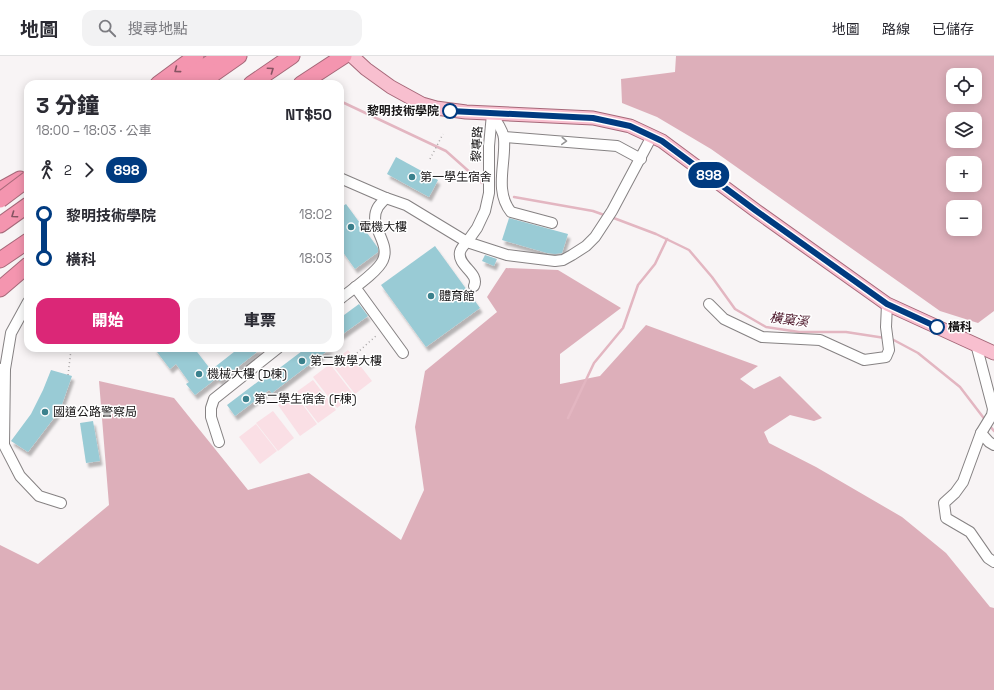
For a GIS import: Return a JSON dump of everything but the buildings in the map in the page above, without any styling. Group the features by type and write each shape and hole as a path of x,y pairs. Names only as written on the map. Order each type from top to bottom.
{"highway":[{"path":"163,80 196,56"},
{"path":"199,78 220,56"},
{"path":"199,78 238,56"},
{"path":"257,80 292,56"},
{"path":"307,80 344,56"},
{"path":"0,190 24,176"},
{"path":"0,199 24,183"},
{"path":"0,225 24,208"},
{"path":"0,260 24,244"},
{"path":"0,289 24,268"},
{"path":"0,300 24,282"}],"main road":[{"path":"352,56 366,69 390,87 422,104 450,111 593,118 630,126 652,136 674,150 761,215 887,304 994,353"}],"lane":[{"path":"311,80 348,56"},
{"path":"492,114 505,137 502,182 503,197 507,208 511,212 552,224"},
{"name":"黎專路","path":"474,286 475,278 460,259 459,255 460,250 477,228 485,211 489,193 489,146 492,114"},
{"path":"344,180 406,205 467,242 507,255 555,261 563,260 586,246 602,227 641,159 652,136"},
{"path":"505,137 617,146 641,159"},
{"path":"344,296 377,269 383,262 385,255 384,246 375,223 375,214 378,207 386,198"},
{"path":"355,287 404,353"},
{"path":"709,304 724,319 762,337 820,340 864,360 886,357 889,350 886,327 887,304"},
{"path":"24,309 11,333 2,369 4,445 20,476 39,496 61,503"},
{"path":"976,344 993,409 992,415 983,430 964,482 944,503 946,518 970,532 988,558 994,562"},
{"path":"219,442 211,417 211,408 214,399 273,352"},
{"path":"983,430 989,442 994,445"}],"path":[{"path":"430,159 443,134"},
{"path":"357,353 377,335"},
{"path":"68,375 71,352"}],"shaded area":[{"path":"676,56 994,56 994,311 978,323 940,311 711,149 657,117 622,103 621,79 675,72"},
{"path":"506,268 558,270 621,308 560,354 560,384 600,376 646,325 758,366 740,379 754,389 780,376 822,418 814,421 790,415 764,432 769,443 816,467 902,517 946,553 990,607 994,608 994,690 0,690 0,545 38,564 109,505 99,381 174,398 248,490 309,473 401,540 424,490 415,427 425,371 497,312 487,297"},
{"path":"348,350 372,381 355,394 331,363"},
{"path":"330,364 354,395 337,408 313,377"},
{"path":"313,380 336,410 318,423 295,393"},
{"path":"294,393 317,424 300,436 278,405"},
{"path":"273,411 294,438 278,451 256,423"},
{"path":"256,424 277,451 260,464 239,437"}],"waterway":[{"name":"橫窠溪","path":"344,103 446,151 482,183"},
{"name":"橫窠溪","path":"514,197 593,211 607,216"},
{"name":"橫窠溪","path":"611,217 656,234 689,250 712,277 735,309 766,327 799,332 846,332 885,338"},
{"path":"568,418 594,363 623,328 638,285 655,264 667,239"},
{"name":"橫窠溪","path":"890,338 918,353 960,387 986,421"},
{"name":"橫窠溪","path":"989,425 994,431"}],"bus line":[{"name":"898","path":"450,111 593,118 630,126 662,141 755,210 887,304 937,327"}],"place":[{"name":"黎明技術學院","path":"450,111"},
{"name":"第一學生宿舍","path":"412,177"},
{"name":"電機大樓","path":"351,227"},
{"name":"體育館","path":"431,296"},
{"name":"橫科","path":"937,327"},
{"name":"第二教學大樓","path":"302,361"},
{"name":"機械大樓 (D棟)","path":"199,374"},
{"name":"第二學生宿舍 (F棟)","path":"246,399"},
{"name":"國道公路警察局","path":"45,412"}]}
